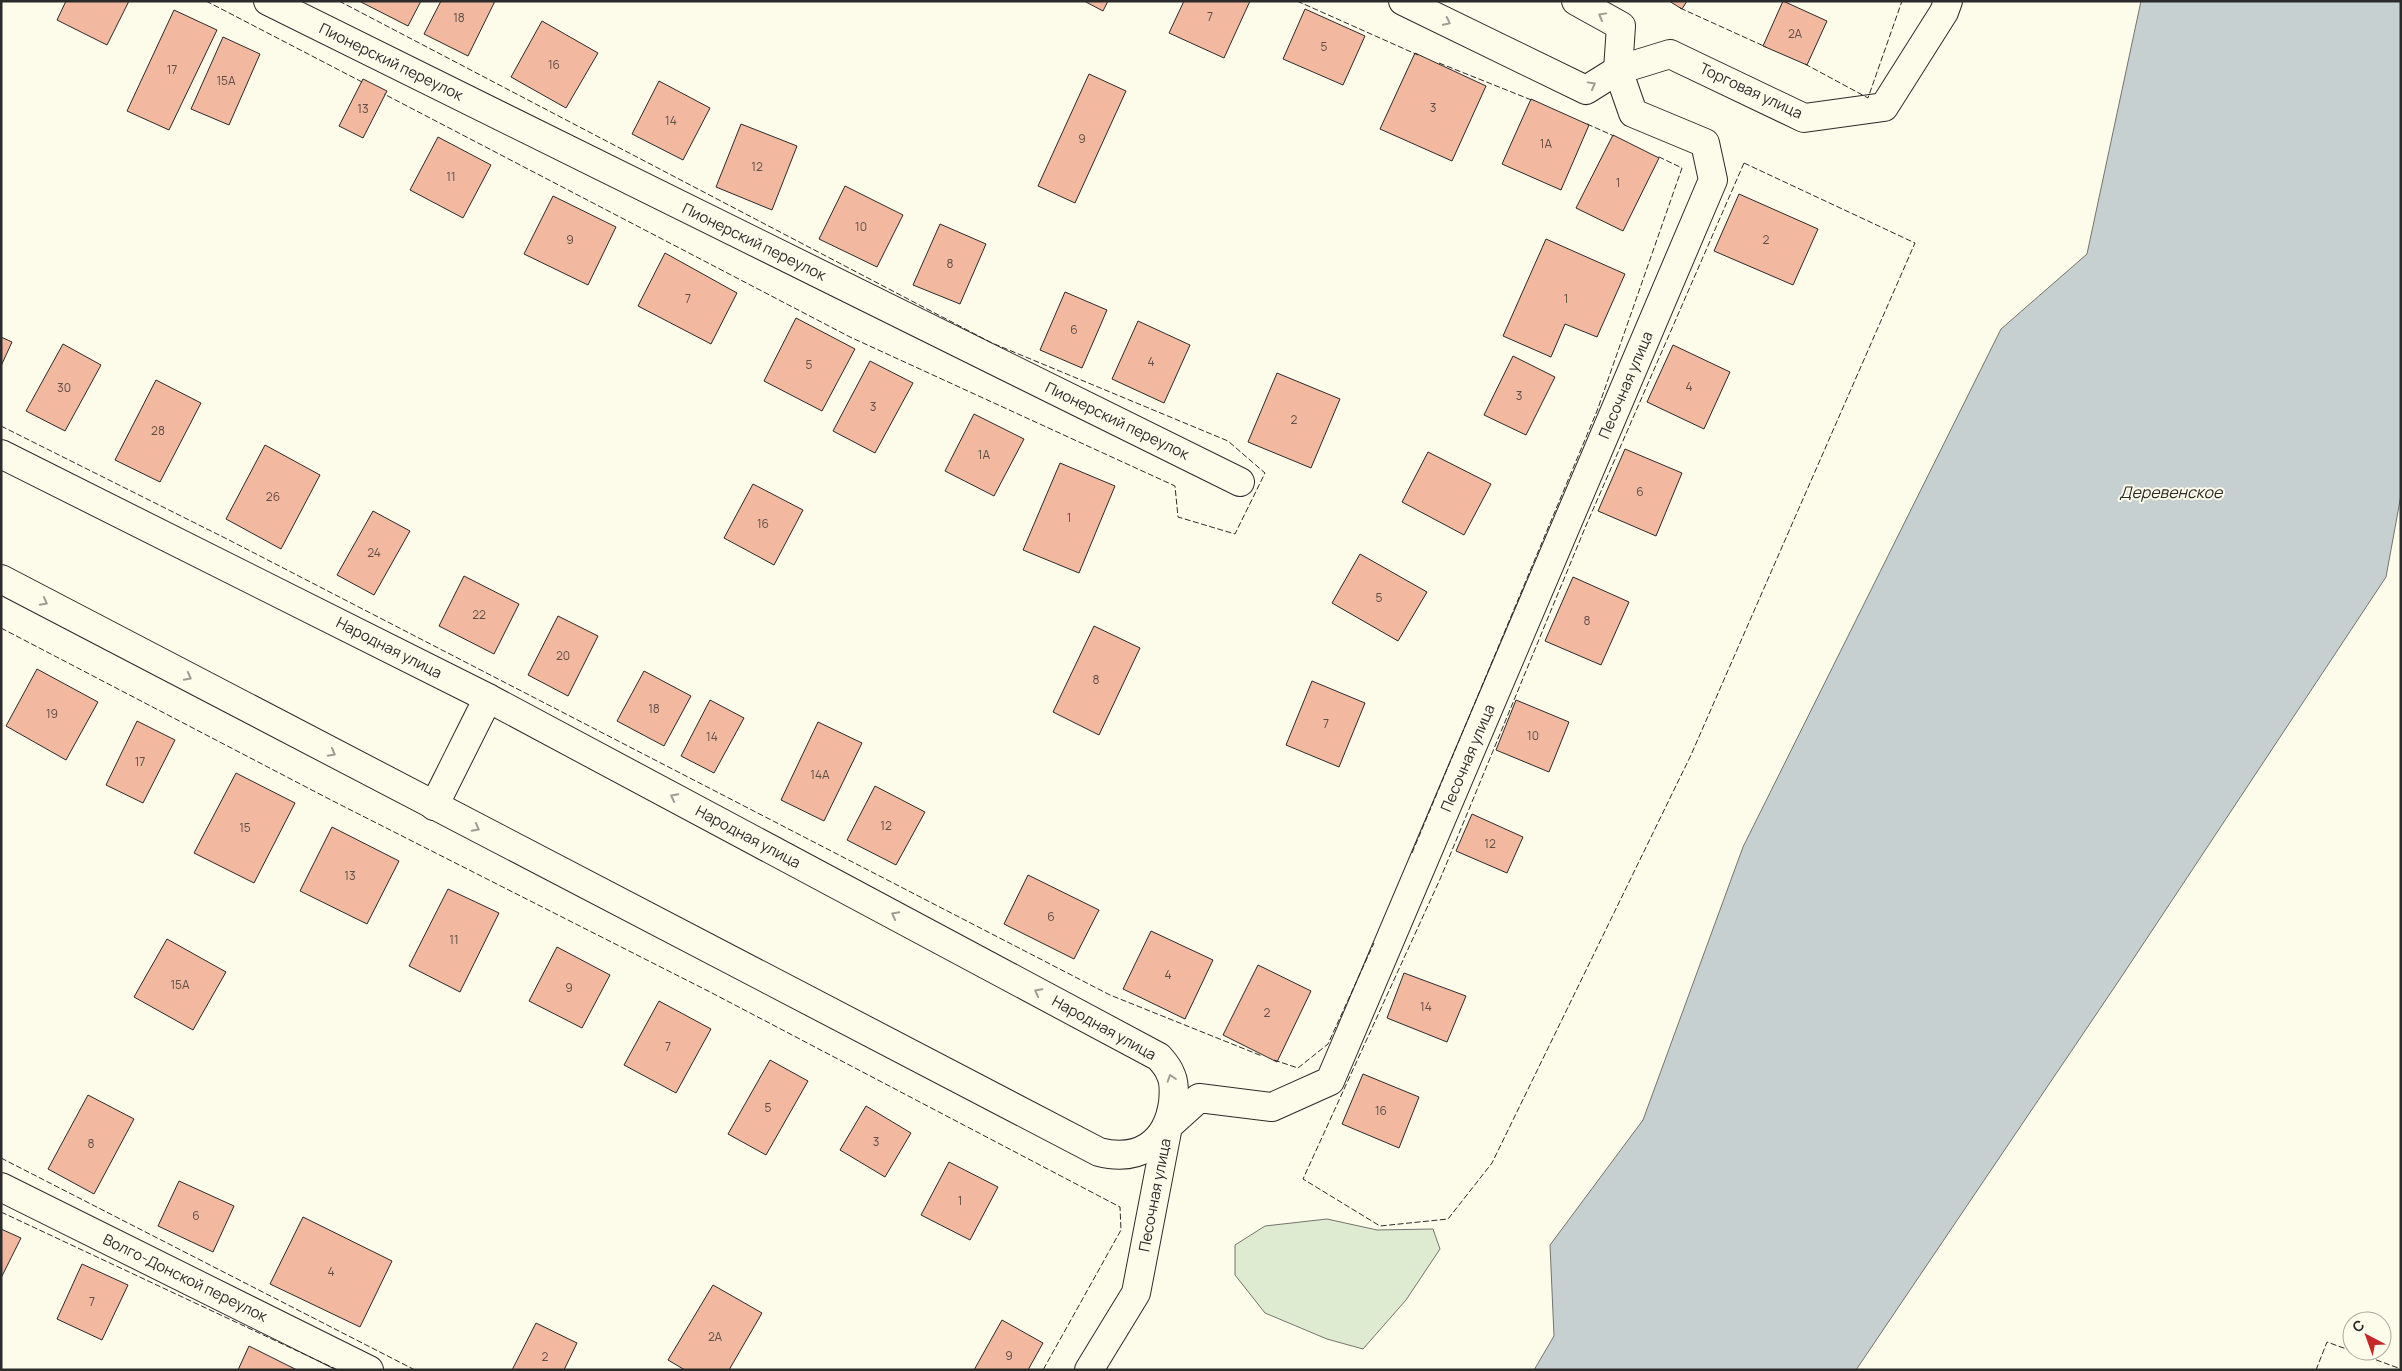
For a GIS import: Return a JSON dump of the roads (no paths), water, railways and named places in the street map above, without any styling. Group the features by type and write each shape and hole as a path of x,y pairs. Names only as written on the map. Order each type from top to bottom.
{"street":[{"name":"Пионерский переулок","path":"268,1 1240,482"},
{"path":"1403,1 1586,90 1618,70 1621,26 1576,1"},
{"name":"Торговая улица","path":"1618,70 1670,54 1804,118 1884,107 1944,12 1948,1"},
{"name":"Песочная улица","path":"1089,1370 1136,1293 1168,1126 1199,1098 1272,1107 1330,1081 1713,180 1705,143 1633,113 1618,70"},
{"name":"Народная улица","path":"1,454 488,698 1159,1057 1171,1073 1175,1091 1168,1126 1152,1146 1134,1153 1113,1156 1099,1152 1,580"},
{"path":"434,806 488,698"},
{"name":"Волго-Донской переулок","path":"1,1187 369,1370"}],"water":[{"name":"Деревенское","path":"2141,1 2401,1 2401,495 2386,577 2118,982 1856,1370 1534,1370 1554,1336 1550,1245 1643,1120 1743,847 2001,329 2087,254"}]}
